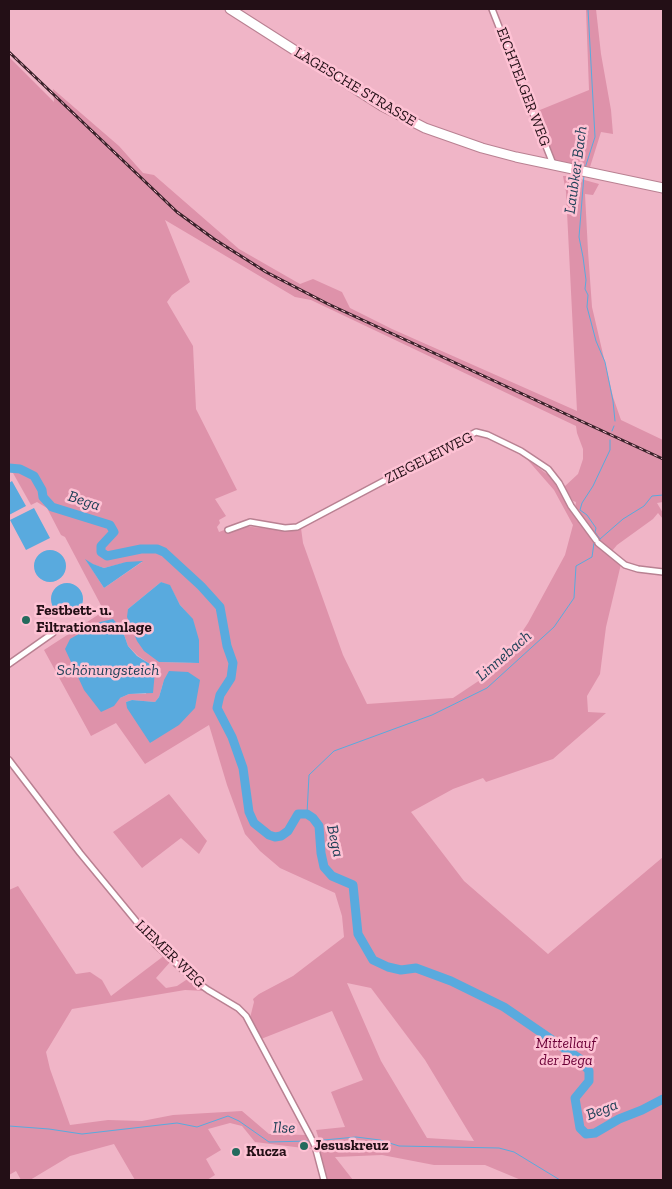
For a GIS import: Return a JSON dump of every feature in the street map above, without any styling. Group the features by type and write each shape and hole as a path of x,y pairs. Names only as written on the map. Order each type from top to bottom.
{"main road":[{"name":"LAGESCHE STRASSE","path":"230,9 382,106 425,128 475,146 553,165 663,188"}],"street":[{"name":"EICHTELGER WEG","path":"492,9 553,165"},
{"name":"ZIEGELEIWEG","path":"228,530 250,522 285,528 297,527 476,432 486,433 548,469 559,482 576,512 597,542 625,565 638,569 663,572"},
{"path":"9,664 53,634"},
{"name":"LIEMER WEG","path":"9,760 80,853 156,944 194,980 244,1013 315,1146 324,1180"}],"green space":[{"path":"586,9 596,9 613,134 601,132 590,167 554,160 535,112 589,90"},
{"name":"Mittellauf der Bega","path":"9,57 54,102 53,89 119,146 143,173 154,175 239,249 300,284 313,279 342,292 350,308 392,329 577,411 566,192 563,176 570,176 599,184 593,195 585,194 588,251 592,307 613,397 621,420 663,440 663,502 657,503 663,513 663,519 658,513 612,551 602,542 598,545 621,564 606,627 600,674 587,696 588,712 606,713 553,759 486,782 483,778 453,789 411,812 464,881 548,954 663,857 663,1180 521,1180 485,1165 434,1165 382,1155 335,1157 353,1180 325,1180 318,1153 321,1146 316,1130 345,1127 331,1092 363,1080 332,1011 261,1039 250,1018 253,999 293,976 344,937 342,916 335,893 280,868 260,851 245,834 227,785 209,725 145,764 116,723 91,736 44,650 104,611 65,537 61,535 47,508 37,502 31,505 13,473 9,472","holes":["165,220 295,297 311,300 576,426 583,449 583,459 578,474 564,487 573,501 576,502 574,515 559,489 548,475 526,458 554,490 573,525 565,555 528,623 498,668 453,698 367,704 343,655 303,543 301,528 290,531 243,526 232,527 219,532 217,527 220,523 219,520 226,516 215,499 237,490 196,409 193,346 167,302 172,295 190,282","86,560 104,568 128,562 142,562 104,588","161,582 170,586 180,605 193,620 199,663 159,662 128,609","122,629 128,646 150,664 146,694 129,694 120,698","164,680 151,743 126,702 132,700 155,702 159,697","347,983 371,988 425,1060 474,1141 427,1138 381,1061"]},
{"path":"169,794 207,841 199,854 181,838 142,868 113,832"},
{"path":"18,886 76,974 90,972 102,980 111,996 165,955 171,961 156,978 166,988 177,986 189,978 206,991 185,990 72,1009 46,1052 50,1069 70,1125 108,1120 142,1121 173,1115 242,1111 269,1134 306,1135 311,1149 255,1142 242,1126 230,1123 208,1129 221,1150 206,1159 215,1175 207,1180 135,1180 114,1144 70,1156 30,1180 21,1180 16,1171 9,1175 9,890"}],"water":[{"path":"12,481 26,506 9,515 9,483"},
{"path":"34,508 50,538 26,550 10,520"},
{"path":"50,550 62,554 66,566 62,578 50,582 38,578 34,566 38,554"},
{"path":"85,559 104,568 126,562 143,561 104,588"},
{"name":"Schönungsteich","path":"161,582 170,585 180,605 193,619 199,640 199,663 159,662 144,651 137,641 127,617 128,609"},
{"path":"67,583 79,587 83,599 79,611 67,615 55,611 51,599 55,587"},
{"name":"Schönungsteich","path":"113,619 122,629 128,646 137,656 150,664 155,671 153,693 129,694 120,698 114,706 101,712 84,690 65,649 70,639 100,622"},
{"name":"Schönungsteich","path":"169,671 188,672 200,680 195,708 179,725 150,743 127,708 126,702 132,700 155,702 159,697"}],"waterway":[{"name":"Laubker Bach","path":"585,168 595,137 588,9"},
{"name":"Laubker Bach","path":"584,175 579,237 586,280 585,289 588,295 587,307 596,341 605,362 615,421"},
{"name":"Laubker Bach","path":"612,431 614,426"},
{"name":"Laubker Bach","path":"600,539 595,532 596,528 587,515 580,510 610,450 610,440"},
{"name":"Bega","path":"9,468 20,469 34,476 42,490 43,497 52,507 110,525 114,532 101,546 101,552 107,556 141,549 157,549 164,552 201,586 220,607 227,646 233,663 231,678 220,695 217,708 232,737 243,768 249,812 254,823 269,835 275,837 281,836 288,831 298,814 307,814 313,818 319,826 324,867 332,876 353,885 358,934 373,960 388,967 401,970 416,968 451,981 504,1007 580,1059 589,1071 589,1081 575,1098 580,1128 586,1134 595,1133 619,1119 663,1099"},
{"name":"Linnebach","path":"307,814 309,775 334,751 432,715 487,688 554,627 574,598 576,566 592,557 594,543 623,519 644,506 652,496 663,495"},
{"name":"Ilse","path":"9,1126 82,1134 177,1123 197,1127 228,1116 239,1121 269,1142 309,1141"},
{"name":"Ilse","path":"313,1141 356,1137 380,1140 399,1146 499,1148 514,1152 560,1180"}],"railway":[{"path":"9,52 177,212 214,239 266,272 328,304 663,459"}],"place":[{"name":"Festbett- u. Filtrationsanlage","path":"26,620"},
{"name":"Jesuskreuz","path":"304,1146"},
{"name":"Kucza","path":"236,1152"}]}
